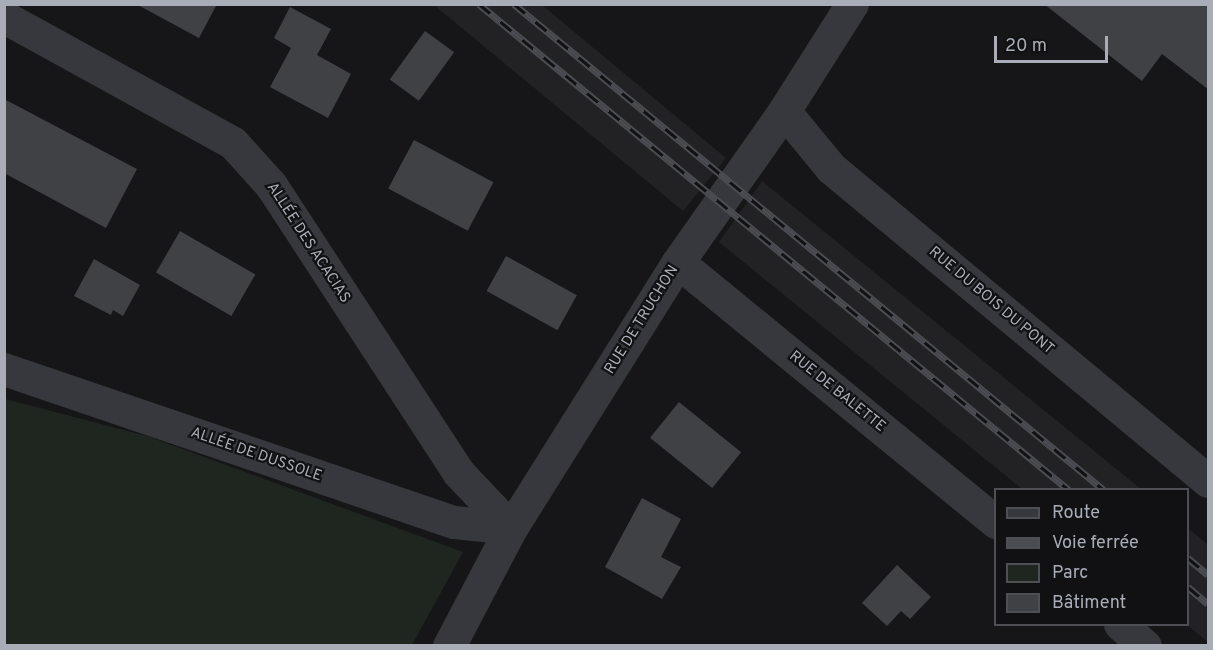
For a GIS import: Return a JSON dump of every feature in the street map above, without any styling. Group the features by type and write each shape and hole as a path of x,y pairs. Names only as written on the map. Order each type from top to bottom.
{"street":[{"name":"RUE DE TRUCHON","path":"449,645 511,528 678,262 784,111 852,4"},
{"name":"ALLÉE DES ACACIAS","path":"4,16 233,143 271,185 458,472 511,528"},
{"name":"RUE DU BOIS DU PONT","path":"784,111 831,168 1209,481"},
{"name":"RUE DE BALETTE","path":"678,262 994,520"},
{"name":"ALLÉE DE DUSSOLE","path":"4,369 454,522 511,528"},
{"path":"1121,626 1145,645"}],"shaded area":[{"path":"434,5 542,5 726,158 683,211"},
{"path":"762,181 1140,488 1021,488 719,242"},
{"path":"1189,529 1208,545 1208,642 1188,626"}],"green space":[{"path":"5,399 147,436 463,552 412,645 5,645"}],"building":[{"path":"136,4 217,4 199,38"},
{"path":"1044,4 1209,4 1209,90 1162,54 1142,81"},
{"path":"290,7 331,29 317,55 351,74 328,118 270,87 291,48 274,38"},
{"path":"425,31 454,52 419,101 390,80"},
{"path":"4,99 137,169 106,228 4,173"},
{"path":"414,140 493,182 468,231 388,189"},
{"path":"180,231 255,274 231,316 156,273"},
{"path":"506,256 577,295 557,330 487,291"},
{"path":"94,259 140,285 123,316 113,310 111,315 74,296"},
{"path":"679,402 741,452 712,488 650,438"},
{"path":"642,498 681,519 661,557 681,567 662,599 605,567"},
{"path":"897,565 931,597 910,619 901,611 887,626 862,603"}],"railway":[{"path":"479,4 1067,488"},
{"path":"514,4 1102,488"},
{"path":"1189,559 1208,575"},
{"path":"1189,588 1208,604"}]}
